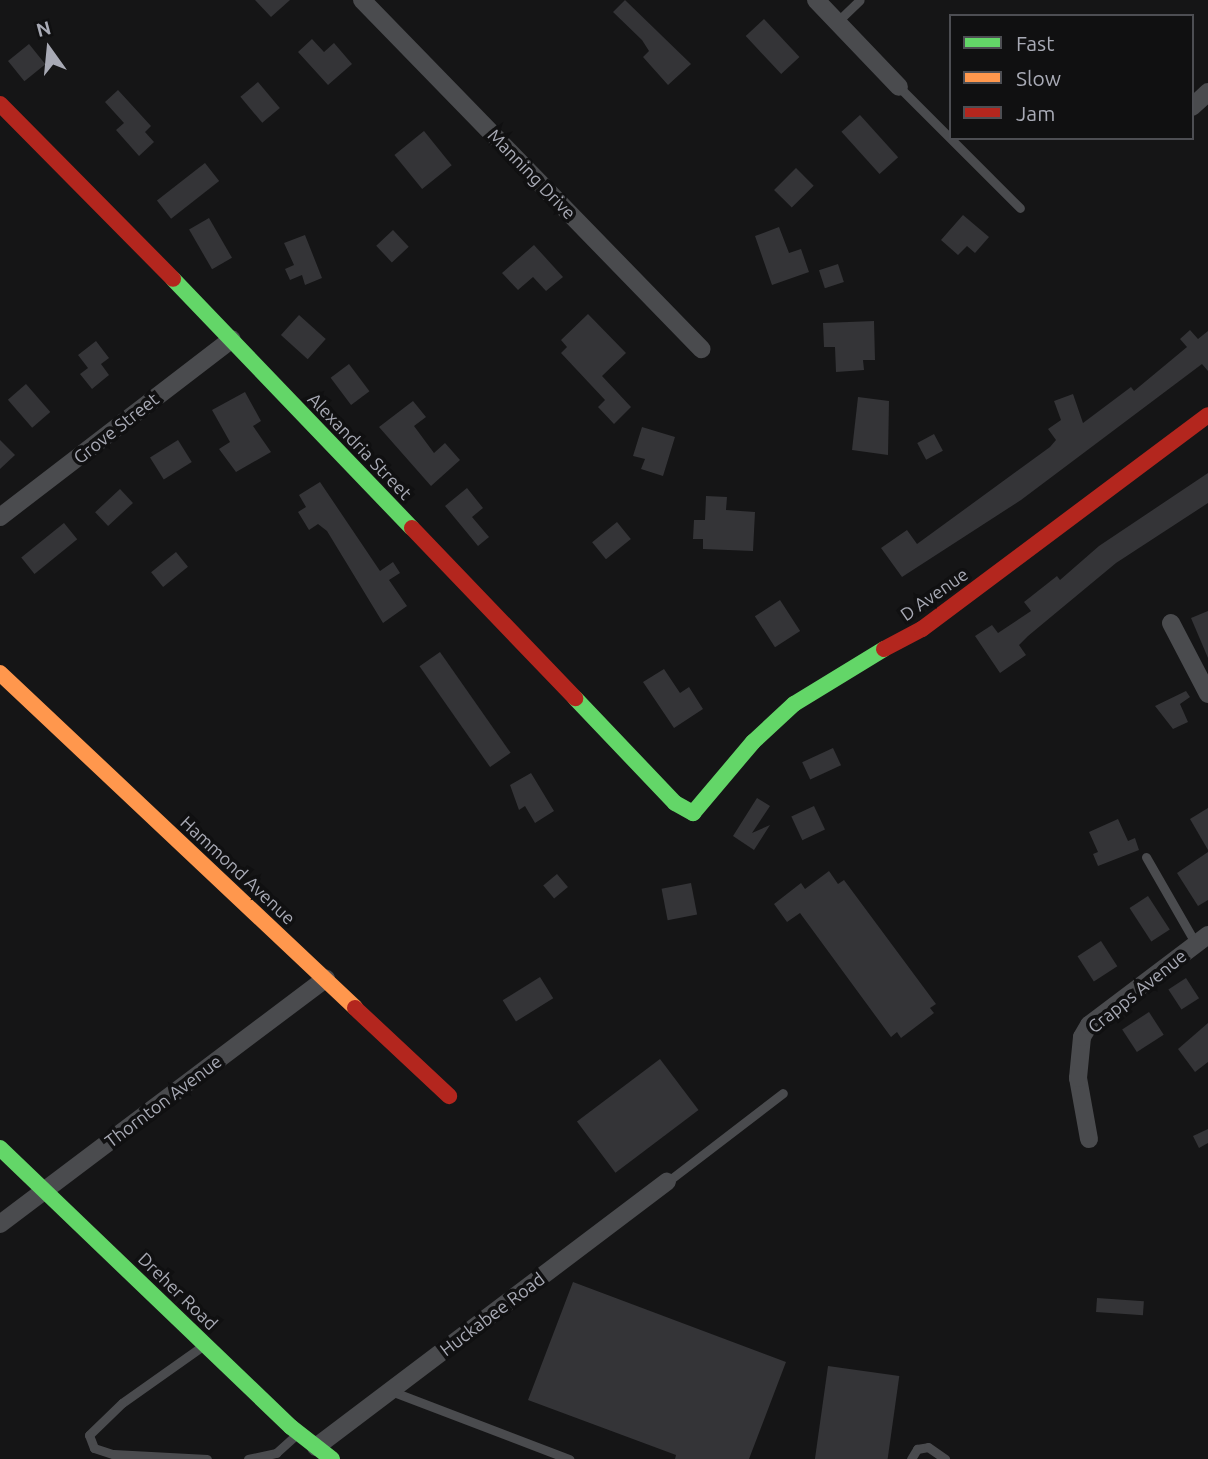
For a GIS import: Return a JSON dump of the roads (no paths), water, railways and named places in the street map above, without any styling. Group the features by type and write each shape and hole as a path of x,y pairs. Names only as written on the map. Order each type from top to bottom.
{"street":[{"name":"Manning Drive","path":"362,0 701,349"},
{"path":"816,0 899,87"},
{"path":"1194,105 1208,92"},
{"name":"Alexandria Street","path":"0,104 232,339 675,803 693,813"},
{"name":"Grove Street","path":"0,517 232,339"},
{"name":"D Avenue","path":"693,813 753,742 794,704 853,665 922,629 1208,415"},
{"path":"1171,623 1205,682"},
{"name":"Hammond Avenue","path":"0,673 449,1096"},
{"name":"Crapps Avenue","path":"1089,1139 1078,1078 1082,1037 1089,1025 1202,939"},
{"name":"Thornton Avenue","path":"0,1224 326,978"},
{"name":"Dreher Road","path":"0,1148 298,1433 332,1459"},
{"name":"Huckabee Road","path":"316,1447 667,1182"}],"lane":[{"path":"838,21 860,0"},
{"path":"899,87 949,137"},
{"path":"952,140 1020,208"},
{"path":"1146,857 1202,939"},
{"path":"667,1182 783,1093"},
{"path":"205,1344 122,1403 89,1435 94,1448 113,1454 207,1459"},
{"path":"391,1391 569,1459"},
{"path":"248,1459 276,1453 298,1433"},
{"path":"911,1459 917,1449 928,1447 945,1459"}]}
